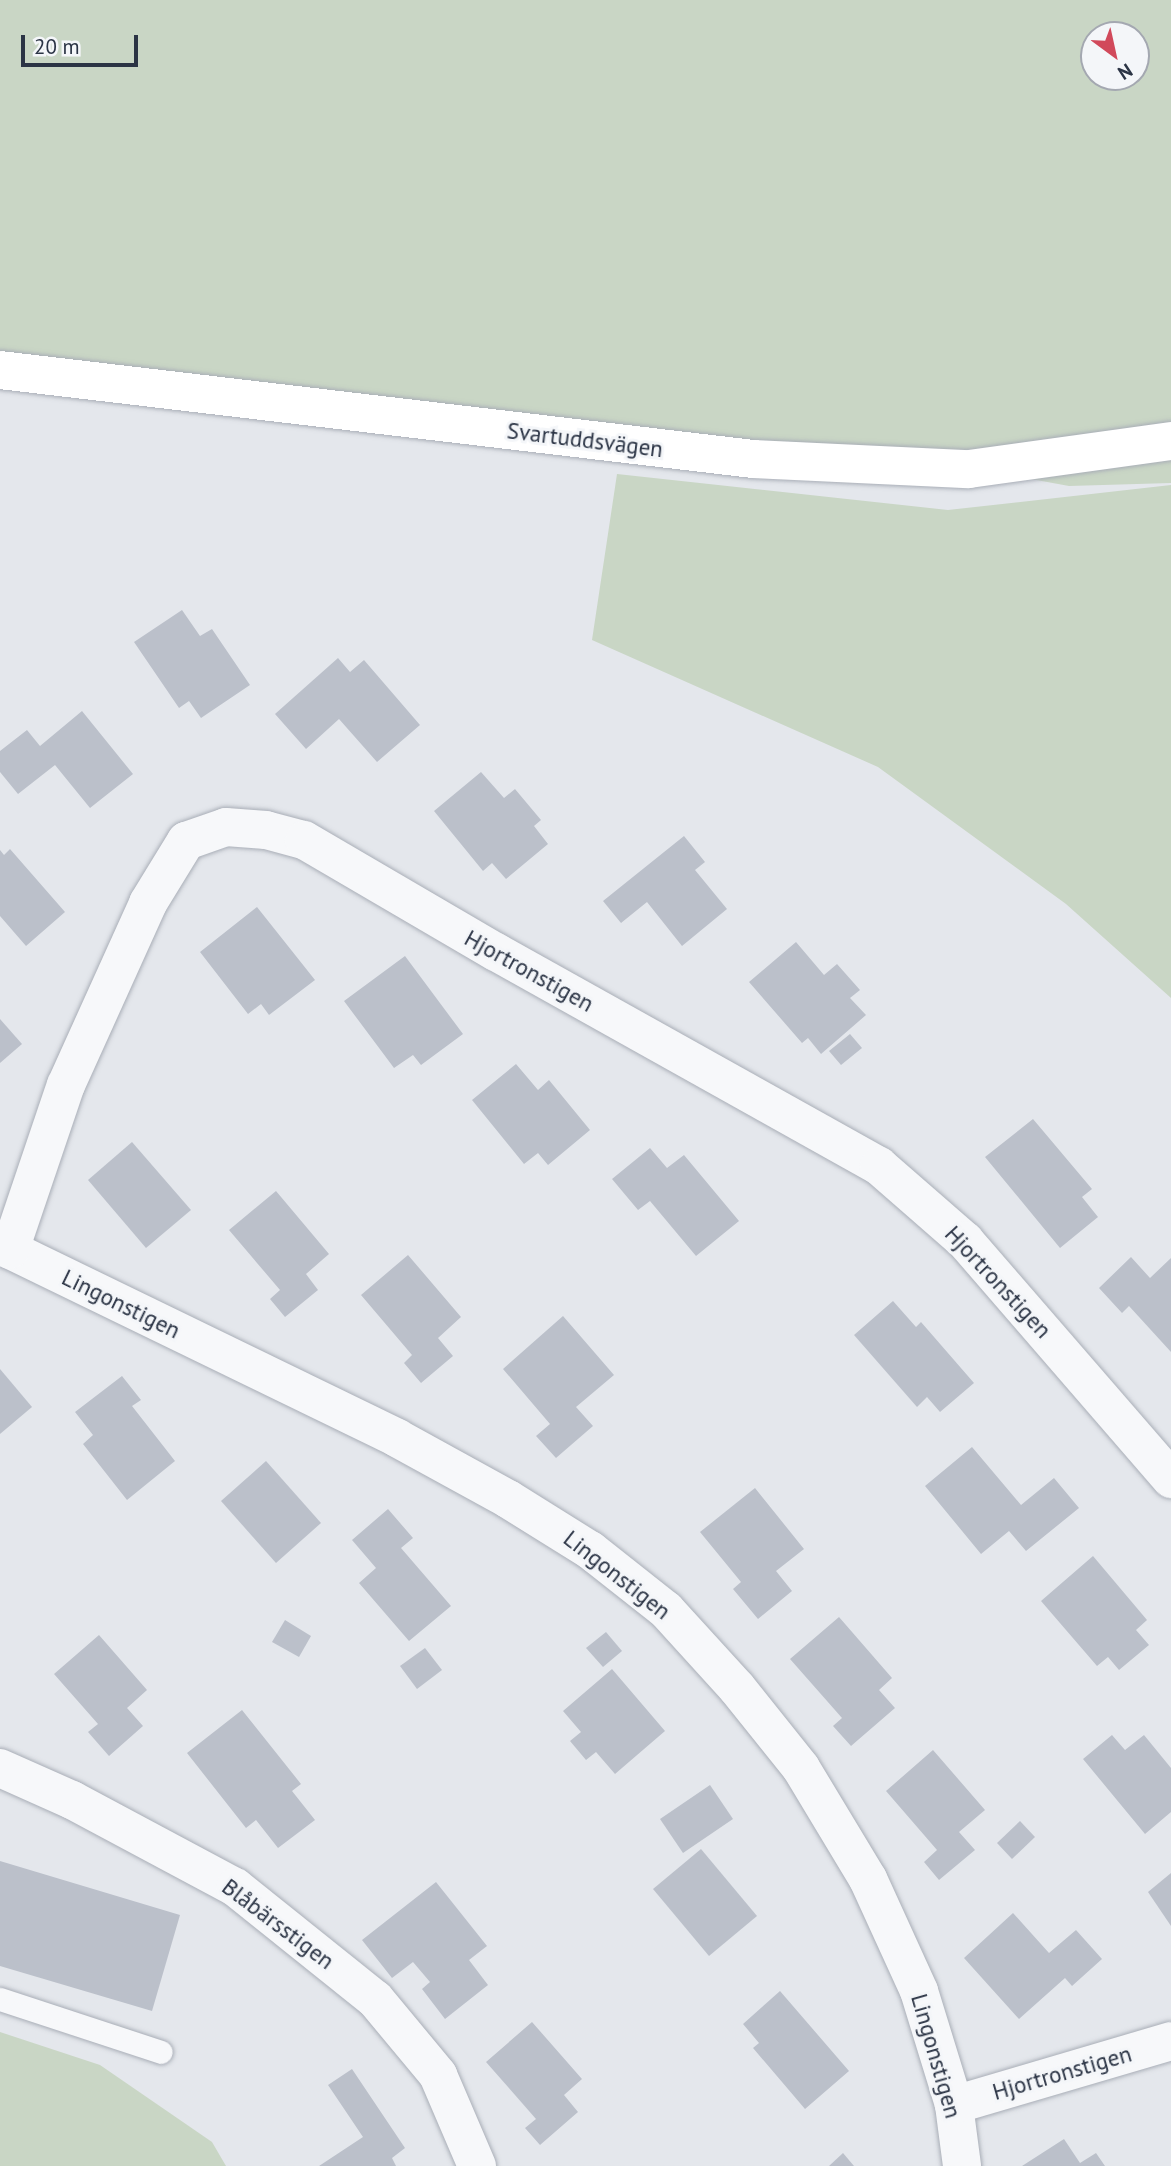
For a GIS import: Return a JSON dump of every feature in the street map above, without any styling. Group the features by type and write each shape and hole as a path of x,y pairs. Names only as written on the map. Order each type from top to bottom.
{"street":[{"name":"Svartuddsvägen","path":"0,370 753,459 969,469 1171,441"},
{"name":"Hjortronstigen","path":"5,1248 66,1085 154,893 186,841 226,827 266,830 304,840 496,953 879,1167 965,1241 1171,1479"},
{"name":"Lingonstigen","path":"5,1248 430,1456 590,1549 666,1610 737,1688 801,1768 868,1879 919,1991 954,2105 962,2166"},
{"name":"Blåbärsstigen","path":"0,1768 72,1800 235,1887 375,1999 438,2075 477,2166"},
{"name":"Hjortronstigen","path":"954,2105 1171,2041"}],"lane":[{"path":"0,1999 161,2052"}],"green space":[{"path":"0,0 1171,0 1171,483 1069,486 933,461 0,370"},
{"path":"617,474 948,510 1171,485 1171,998 1066,904 878,767 592,640"},
{"path":"0,2032 100,2065 212,2142 226,2166 0,2166"}],"building":[{"path":"182,610 200,636 212,629 250,685 201,718 189,701 179,708 134,642"},
{"path":"338,658 350,672 364,660 420,725 377,762 339,719 306,749 275,714"},
{"path":"82,711 133,774 90,808 55,765 18,794 0,772 0,751 27,730 40,746"},
{"path":"481,772 504,798 515,789 541,820 534,826 548,844 506,879 492,863 483,871 434,811"},
{"path":"684,836 705,862 695,870 727,909 682,946 647,902 621,923 603,901"},
{"path":"10,849 65,912 26,946 0,916 0,850 4,855"},
{"path":"257,907 315,980 269,1015 261,1004 248,1014 200,952"},
{"path":"796,942 824,975 837,964 860,990 850,998 866,1015 821,1054 808,1038 802,1043 749,982"},
{"path":"405,956 463,1034 421,1065 413,1055 394,1068 344,1001"},
{"path":"0,1019 22,1044 0,1063"},
{"path":"850,1034 862,1048 841,1065 829,1051"},
{"path":"516,1064 538,1090 549,1080 590,1130 548,1165 538,1153 524,1164 472,1100"},
{"path":"1033,1119 1092,1189 1082,1197 1098,1217 1060,1248 985,1157"},
{"path":"132,1142 191,1210 146,1248 88,1180"},
{"path":"650,1148 667,1168 684,1155 739,1221 696,1256 650,1201 638,1210 612,1179"},
{"path":"276,1191 329,1254 306,1274 318,1290 285,1317 270,1299 280,1290 229,1230"},
{"path":"408,1255 461,1317 438,1338 453,1356 421,1383 404,1363 412,1355 361,1295"},
{"path":"1131,1257 1150,1278 1171,1258 1171,1352 1129,1306 1122,1313 1099,1288"},
{"path":"893,1301 916,1327 921,1322 974,1383 940,1412 927,1397 917,1407 854,1335"},
{"path":"563,1316 614,1375 576,1407 593,1426 556,1458 536,1436 550,1424 503,1369"},
{"path":"0,1369 32,1407 0,1434"},
{"path":"122,1376 141,1400 132,1406 175,1461 127,1500 83,1444 93,1435 75,1412"},
{"path":"972,1447 1021,1505 1054,1478 1079,1508 1026,1551 1009,1531 981,1554 925,1486"},
{"path":"266,1461 321,1523 276,1563 221,1501"},
{"path":"755,1488 804,1549 776,1571 792,1591 758,1619 733,1589 741,1582 700,1532"},
{"path":"388,1509 413,1538 401,1548 451,1606 409,1641 359,1583 376,1568 352,1540"},
{"path":"1093,1556 1147,1620 1136,1630 1149,1645 1119,1670 1108,1657 1097,1666 1041,1601"},
{"path":"839,1617 892,1678 879,1690 895,1708 851,1746 833,1726 842,1718 790,1659"},
{"path":"285,1620 311,1636 299,1657 272,1642"},
{"path":"606,1632 622,1651 603,1667 586,1648"},
{"path":"99,1635 147,1690 127,1708 143,1726 109,1756 88,1732 98,1724 54,1674"},
{"path":"425,1648 442,1670 417,1689 400,1666"},
{"path":"612,1669 665,1731 615,1774 596,1752 586,1760 570,1741 581,1732 563,1711"},
{"path":"242,1710 301,1784 292,1791 315,1820 278,1848 256,1820 246,1828 187,1753"},
{"path":"1112,1735 1125,1750 1144,1735 1171,1768 1171,1812 1145,1834 1083,1759"},
{"path":"933,1750 985,1810 959,1832 975,1850 939,1880 924,1862 937,1850 886,1791"},
{"path":"710,1785 733,1819 683,1853 660,1819"},
{"path":"1020,1821 1035,1837 1012,1859 997,1843"},
{"path":"701,1849 757,1916 709,1956 653,1889"},
{"path":"0,1861 180,1915 152,2011 0,1966"},
{"path":"1171,1873 1171,1926 1148,1892"},
{"path":"436,1882 487,1946 469,1960 488,1985 445,2019 422,1989 430,1982 413,1962 392,1978 362,1940"},
{"path":"1013,1913 1049,1953 1076,1930 1102,1959 1072,1986 1065,1978 1019,2019 964,1958"},
{"path":"780,1991 849,2071 805,2109 753,2048 759,2043 743,2024"},
{"path":"532,2022 582,2079 564,2095 578,2112 540,2145 525,2128 536,2119 486,2062"},
{"path":"352,2069 405,2148 392,2158 396,2166 319,2166 363,2137 328,2085"},
{"path":"1064,2139 1080,2163 1096,2153 1105,2166 1022,2166"},
{"path":"843,2153 854,2166 829,2166"}]}
